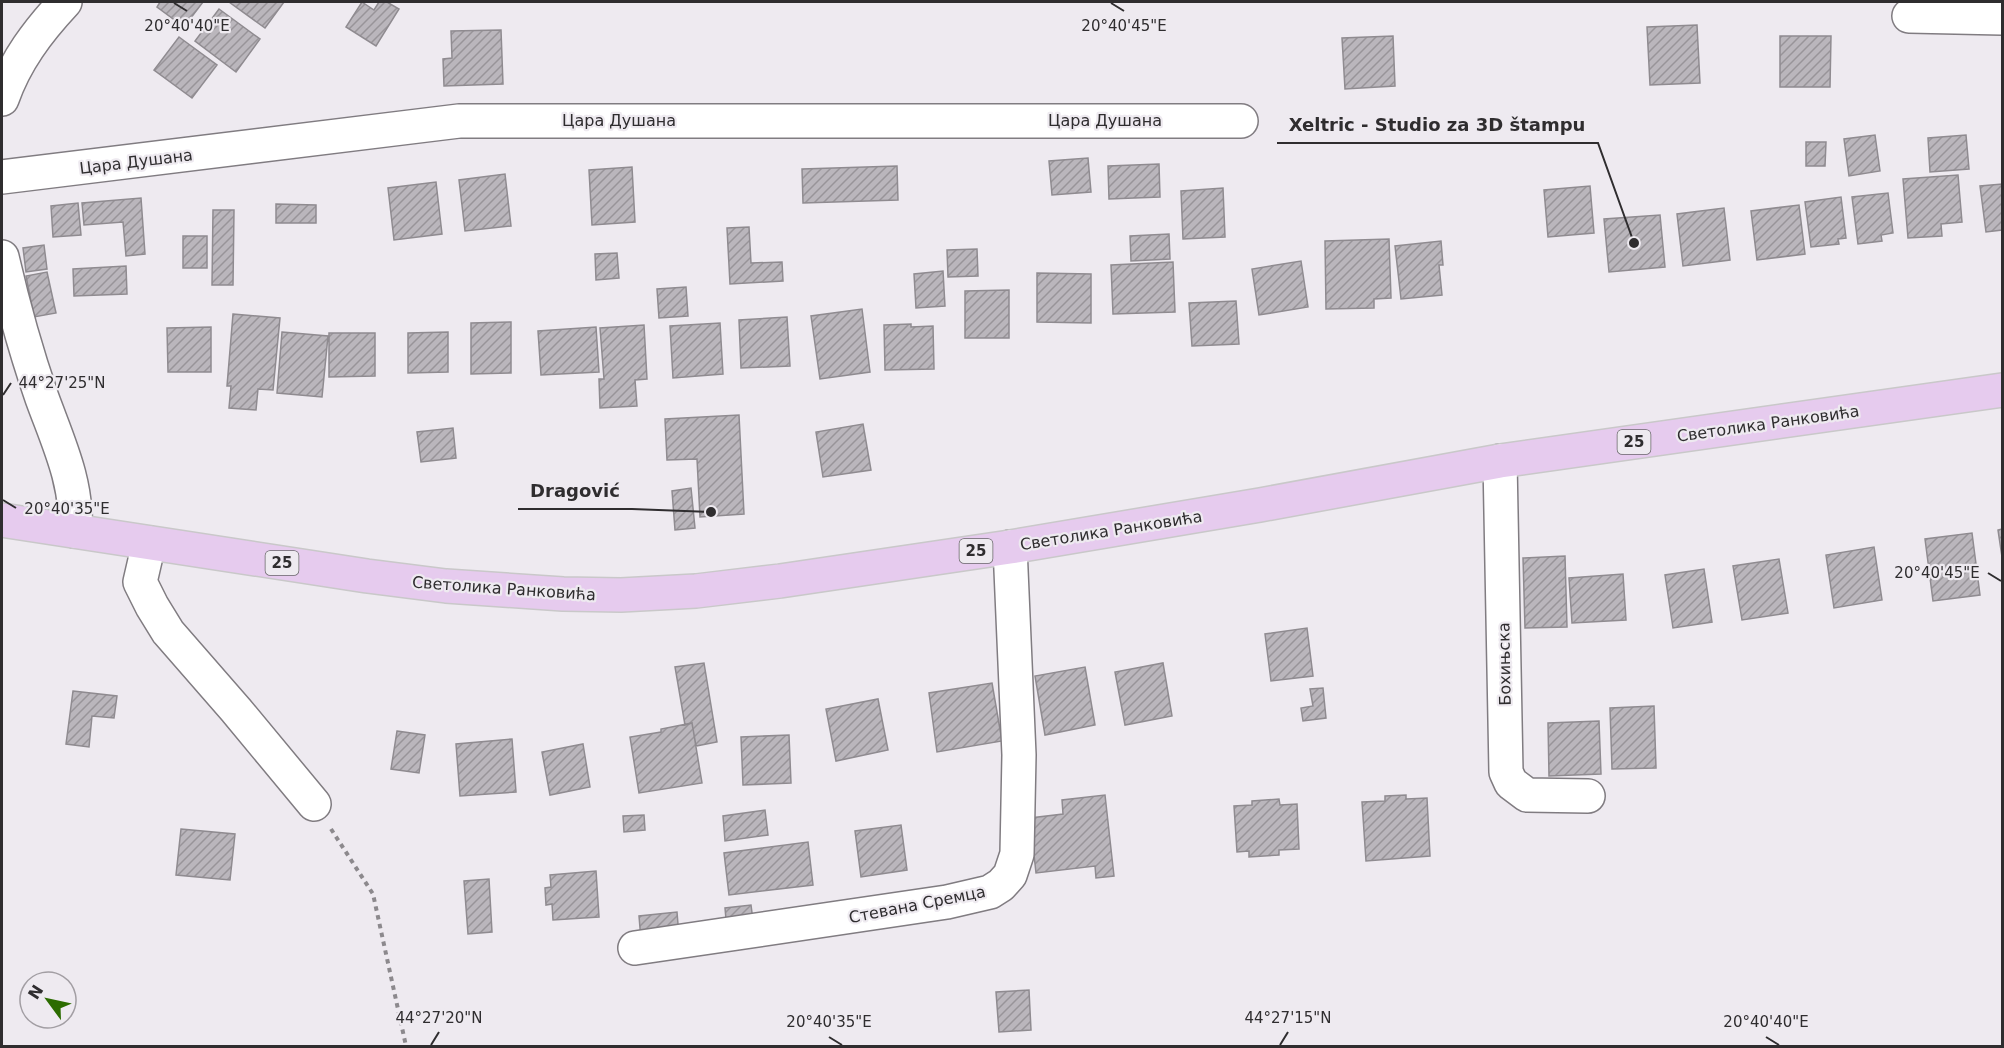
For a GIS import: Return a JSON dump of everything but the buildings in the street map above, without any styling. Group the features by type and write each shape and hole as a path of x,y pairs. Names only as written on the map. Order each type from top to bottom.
{"main road":[{"name":"Светолика Ранковића","path":"2,520 366,576 446,586 541,594 667,593 732,588 1010,547 1260,505 1500,461 2002,390"}],"street":[{"path":"2,99 21,57 47,21 65,2"},
{"path":"1909,16 2002,18"},
{"name":"Цара Душана","path":"2,177 459,121 1241,120"},
{"path":"2,257 14,309 43,399 63,451 74,491 75,531"},
{"name":"Бохињска","path":"1500,461 1506,772 1511,783 1527,795 1588,796"},
{"path":"149,543 140,582 168,632 314,804"},
{"name":"Стевана Сремца","path":"635,948 947,902 990,892 1001,885 1010,875 1017,854 1019,755 1010,547"}],"path":[{"path":"314,804 373,894 406,1047"}],"place":[{"name":"Xeltric - Studio za 3D štampu","path":"1634,243"},
{"name":"Dragović","path":"711,512"}]}
